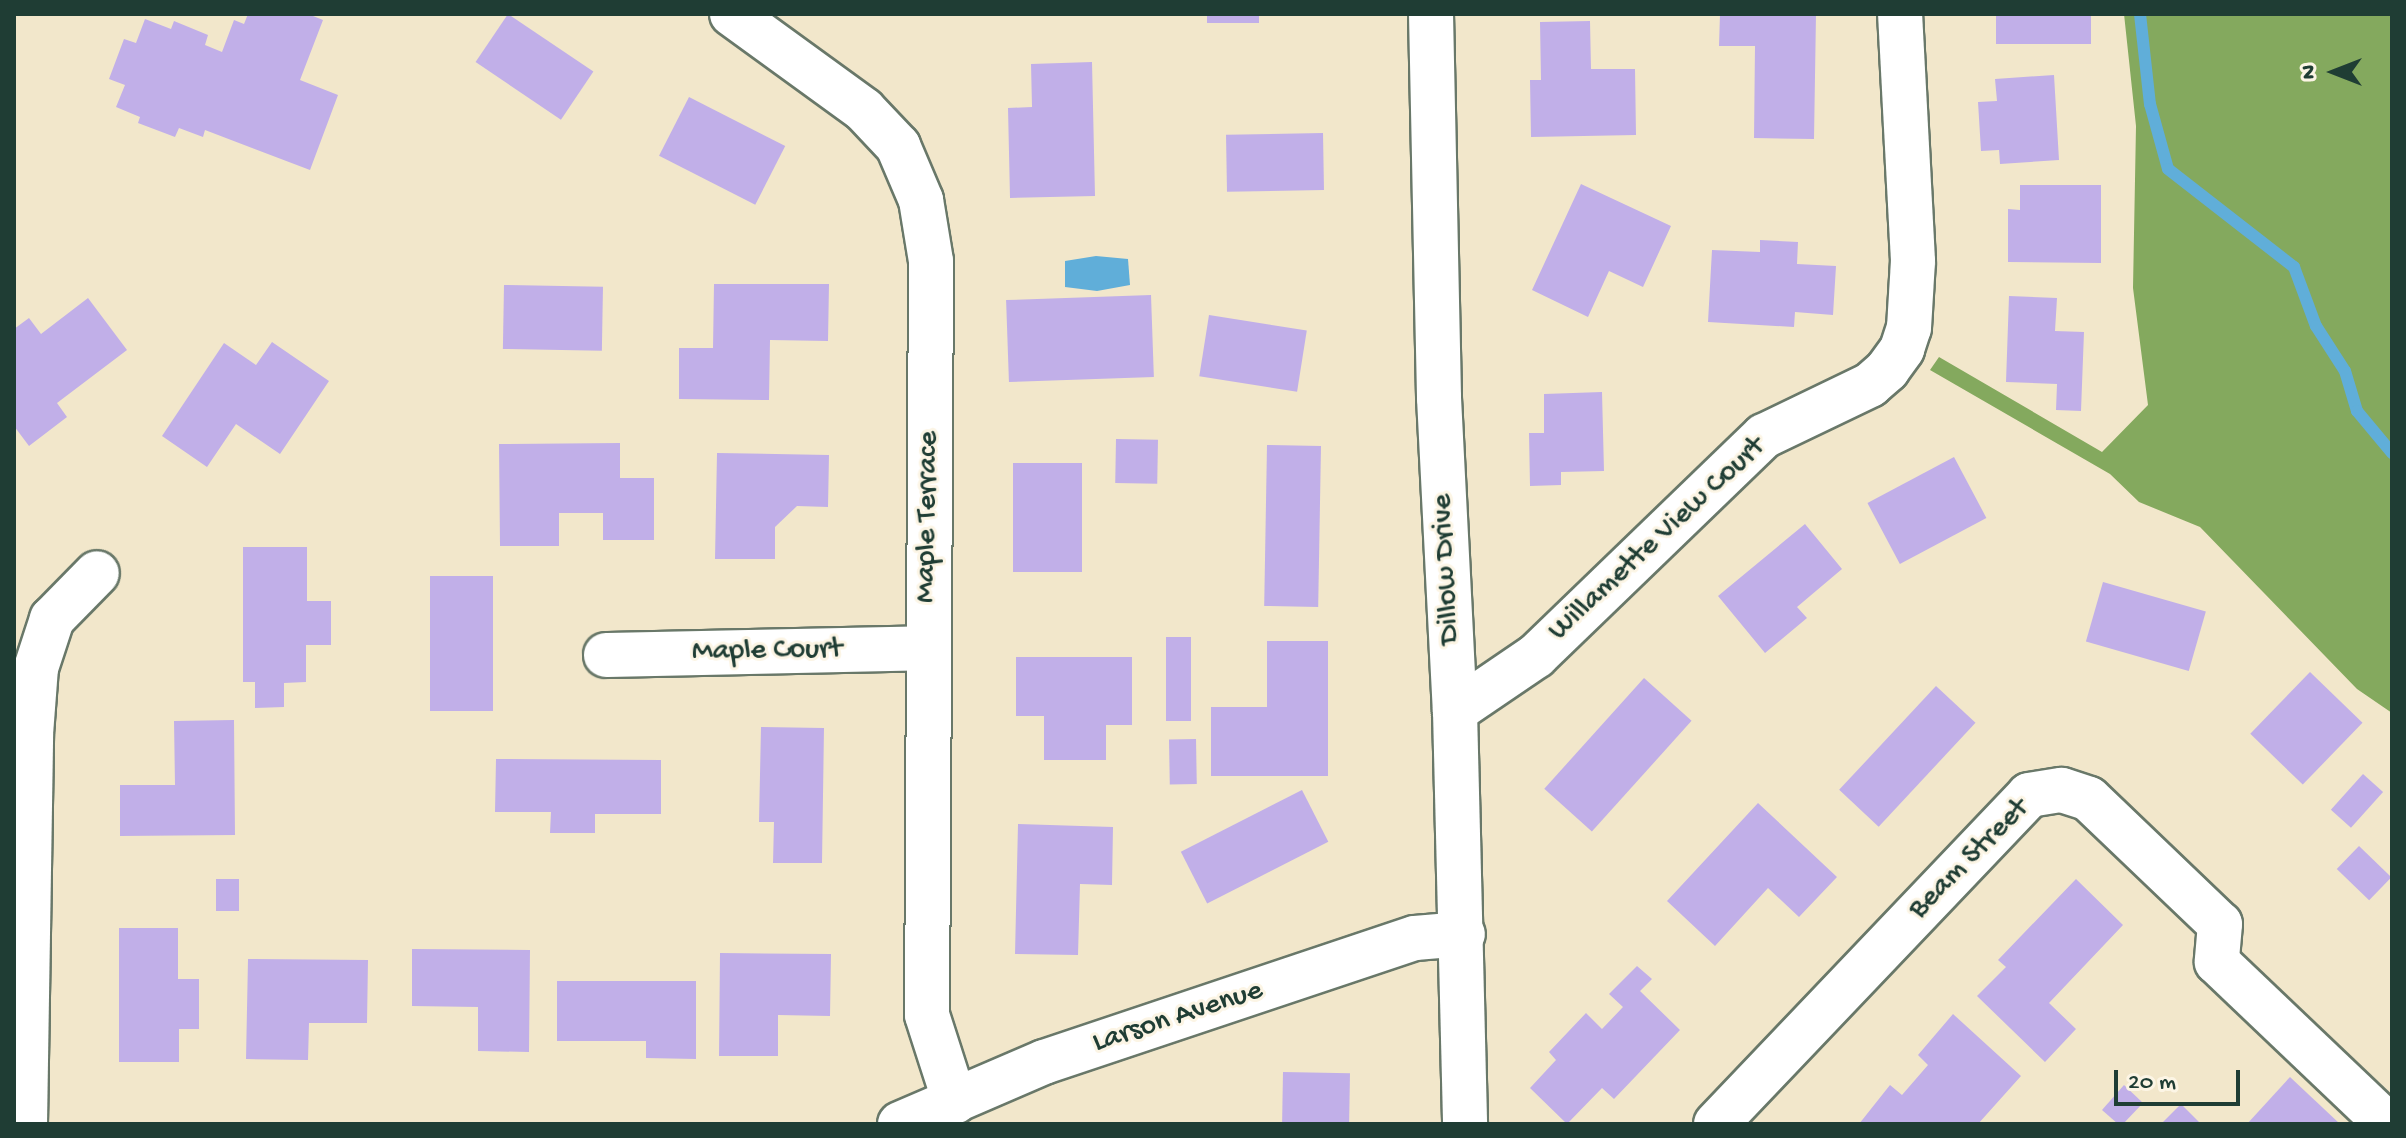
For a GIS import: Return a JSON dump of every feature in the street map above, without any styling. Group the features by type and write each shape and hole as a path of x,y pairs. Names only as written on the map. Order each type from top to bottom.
{"street":[{"name":"Maple Terrace","path":"732,14 864,110 898,146 921,200 931,261 927,1015 955,1102"},
{"name":"Dillow Drive","path":"1431,14 1439,398 1463,934 1465,1124"},
{"name":"Willamette View Court","path":"1455,711 1536,656 1764,436 1870,385 1887,370 1902,349 1909,328 1913,261 1900,14"},
{"path":"25,1124 31,734 36,668 52,619 97,573"},
{"name":"Maple Court","path":"606,655 927,648"},
{"name":"Beam Street","path":"1716,1124 2029,795 2062,790 2089,799 2220,924 2217,962 2387,1124"},
{"name":"Larson Avenue","path":"900,1124 1044,1062 1415,938 1463,934"}],"green space":[{"path":"2124,14 2392,14 2392,713 2357,689 2200,527 2139,502 2110,474 1930,370 1939,357 2102,452 2148,405 2133,288 2136,126"}],"water":[{"path":"1096,256 1128,259 1130,285 1097,291 1065,287 1065,261"}],"building":[{"path":"248,14 308,14 323,20 300,80 338,95 310,170 205,130 203,137 179,128 175,137 138,123 140,117 116,107 125,85 109,79 124,39 136,43 145,19 171,29 174,21 208,35 205,45 222,52 234,20 244,24"},
{"path":"508,14 593,72 561,120 476,62"},
{"path":"1207,14 1259,14 1259,23 1207,23"},
{"path":"1720,14 1816,14 1814,139 1754,138 1755,46 1719,46"},
{"path":"1996,14 2091,14 2091,44 1996,44"},
{"path":"1590,21 1591,69 1635,69 1636,135 1531,137 1530,80 1541,80 1540,22"},
{"path":"1092,62 1095,196 1010,198 1008,108 1032,107 1031,64"},
{"path":"2054,75 2059,160 2000,164 1999,150 1981,151 1978,102 1997,101 1995,79"},
{"path":"689,97 785,146 755,205 659,156"},
{"path":"1323,133 1324,190 1227,192 1226,135"},
{"path":"1581,184 1671,226 1643,287 1609,271 1588,317 1532,290"},
{"path":"2020,185 2101,185 2101,263 2008,262 2008,209 2020,210"},
{"path":"1760,240 1798,242 1797,264 1836,266 1833,315 1795,312 1794,327 1708,322 1712,250 1760,252"},
{"path":"714,284 829,284 828,341 770,340 769,400 679,399 679,348 713,348"},
{"path":"504,285 603,287 602,351 503,349"},
{"path":"1151,295 1154,377 1009,382 1006,300"},
{"path":"2009,296 2057,298 2055,331 2084,332 2081,411 2056,410 2057,384 2006,382"},
{"path":"88,298 127,350 57,403 67,417 29,446 14,426 14,329 29,318 41,334"},
{"path":"1209,315 1307,330 1297,392 1199,376"},
{"path":"272,342 329,381 280,454 236,424 207,467 162,436 224,343 256,365"},
{"path":"1602,392 1604,471 1561,472 1561,485 1530,486 1529,433 1544,433 1544,394"},
{"path":"1116,439 1158,440 1157,484 1115,483"},
{"path":"620,443 620,478 654,478 654,540 603,540 603,513 559,513 559,546 500,546 499,444"},
{"path":"1267,445 1321,446 1318,607 1264,606"},
{"path":"717,453 829,455 828,507 797,506 775,527 775,559 715,559"},
{"path":"1954,457 1986,518 1900,564 1867,503"},
{"path":"1013,463 1082,463 1082,572 1013,572"},
{"path":"1805,524 1842,569 1797,607 1807,618 1765,653 1718,596"},
{"path":"243,547 307,547 307,601 331,601 331,645 306,645 306,682 284,683 284,707 255,708 255,682 243,682"},
{"path":"430,576 493,576 493,711 430,711"},
{"path":"2103,582 2206,611 2189,671 2086,642"},
{"path":"1166,637 1191,637 1191,721 1166,721"},
{"path":"1267,641 1328,641 1328,776 1211,776 1211,707 1267,707"},
{"path":"1016,657 1132,657 1132,725 1106,725 1106,760 1044,760 1044,716 1016,716"},
{"path":"2310,672 2363,723 2303,785 2250,734"},
{"path":"1644,678 1692,721 1592,832 1544,789"},
{"path":"1936,686 1975,723 1879,827 1839,790"},
{"path":"234,720 235,835 120,836 120,785 175,785 174,721"},
{"path":"761,727 824,728 822,863 773,863 774,822 759,822"},
{"path":"1169,739 1196,739 1197,784 1170,784"},
{"path":"496,759 661,760 661,814 595,814 595,833 550,833 551,812 495,812"},
{"path":"2363,774 2383,792 2351,828 2331,810"},
{"path":"1302,790 1328,842 1207,903 1181,852"},
{"path":"1758,803 1837,877 1799,917 1768,888 1715,946 1667,901"},
{"path":"1018,824 1113,827 1112,885 1080,884 1078,955 1015,954"},
{"path":"2359,846 2391,877 2369,900 2337,869"},
{"path":"216,879 239,879 239,911 216,911"},
{"path":"2076,879 2123,925 2049,1003 2076,1029 2045,1062 1977,996 2006,967 1998,960"},
{"path":"119,928 178,928 178,979 199,979 199,1029 179,1029 179,1062 119,1062"},
{"path":"412,949 530,950 529,1052 478,1051 478,1007 412,1006"},
{"path":"720,953 831,954 830,1016 778,1015 778,1056 719,1056"},
{"path":"248,959 368,960 367,1023 309,1023 308,1060 246,1059"},
{"path":"1637,966 1652,979 1640,991 1680,1030 1614,1099 1602,1088 1567,1124 1530,1088 1556,1060 1549,1052 1586,1013 1602,1029 1623,1007 1609,994"},
{"path":"557,981 696,981 696,1059 646,1058 646,1041 557,1041"},
{"path":"1953,1014 2021,1076 1978,1124 1859,1124 1890,1085 1902,1095 1928,1065 1918,1055"},
{"path":"1283,1072 1350,1073 1349,1124 1282,1124"},
{"path":"2290,1077 2340,1124 2247,1124"},
{"path":"2124,1085 2143,1103 2123,1124 2118,1124 2102,1110"},
{"path":"2181,1104 2201,1124 2161,1124"}],"waterway":[{"path":"2140,14 2150,104 2168,169 2294,267 2316,326 2345,371 2357,411 2392,453"}]}
